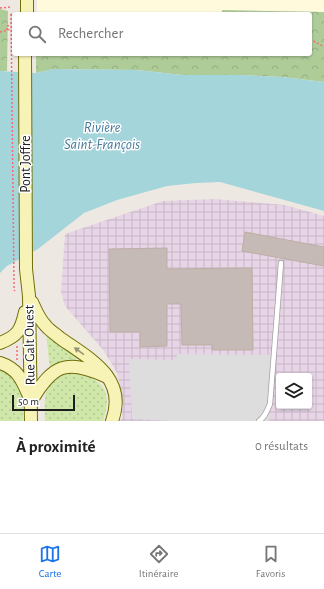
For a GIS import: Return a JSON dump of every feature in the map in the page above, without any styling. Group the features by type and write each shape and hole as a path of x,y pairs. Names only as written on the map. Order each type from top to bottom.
{"main road":[{"path":"27,0 27,12"},
{"name":"Pont Joffre","path":"25,56 26,269"},
{"name":"Rue Galt Ouest","path":"26,269 29,296 32,401 31,421"},
{"path":"0,343 11,338 22,327 29,296"},
{"path":"29,296 38,317 47,328 100,367 108,377 114,388 117,401 112,421"},
{"path":"0,363 13,369 21,377 32,401"},
{"path":"32,401 42,383 52,373 64,368 72,366 82,367 108,377"}],"lane":[{"path":"259,421 267,412 270,404 281,263"}],"path":[{"path":"0,8 11,7"},
{"path":"12,15 11,14 15,291"},
{"path":"7,30 7,26 11,25"},
{"path":"0,32 11,29"},
{"path":"312,40 324,47"},
{"path":"17,346 17,364"}],"shaded area":[{"path":"37,0 324,0 324,12 222,10 222,12 37,12"},
{"path":"214,199 285,205 324,216 324,421 120,421 122,417 121,389 117,373 104,351 65,306 61,292 65,234 163,201"},
{"path":"177,354 272,355 269,421 170,421 132,419 129,359 176,360"}],"green space":[{"path":"0,9 8,11 7,71 0,71"},
{"path":"222,10 324,12 324,82 283,77 183,75 136,70 54,69 36,73 36,56 312,56 312,12 222,12"},
{"path":"46,332 82,358 61,363 50,370"},
{"path":"0,367 13,375 22,392 23,421 0,421"},
{"path":"72,370 91,377 106,393 107,401 103,421 45,421 45,397 49,386 57,377"}],"water":[{"name":"Rivière Saint-François","path":"54,69 136,70 183,75 283,77 324,82 324,211 220,182 167,186 117,200 84,213 38,249 7,266 0,273 0,71 36,73"}],"building":[{"path":"245,232 324,247 324,266 242,251"},
{"path":"167,248 167,269 252,268 253,350 212,350 212,345 182,345 181,304 167,304 167,346 140,347 140,332 110,332 109,249"}]}
